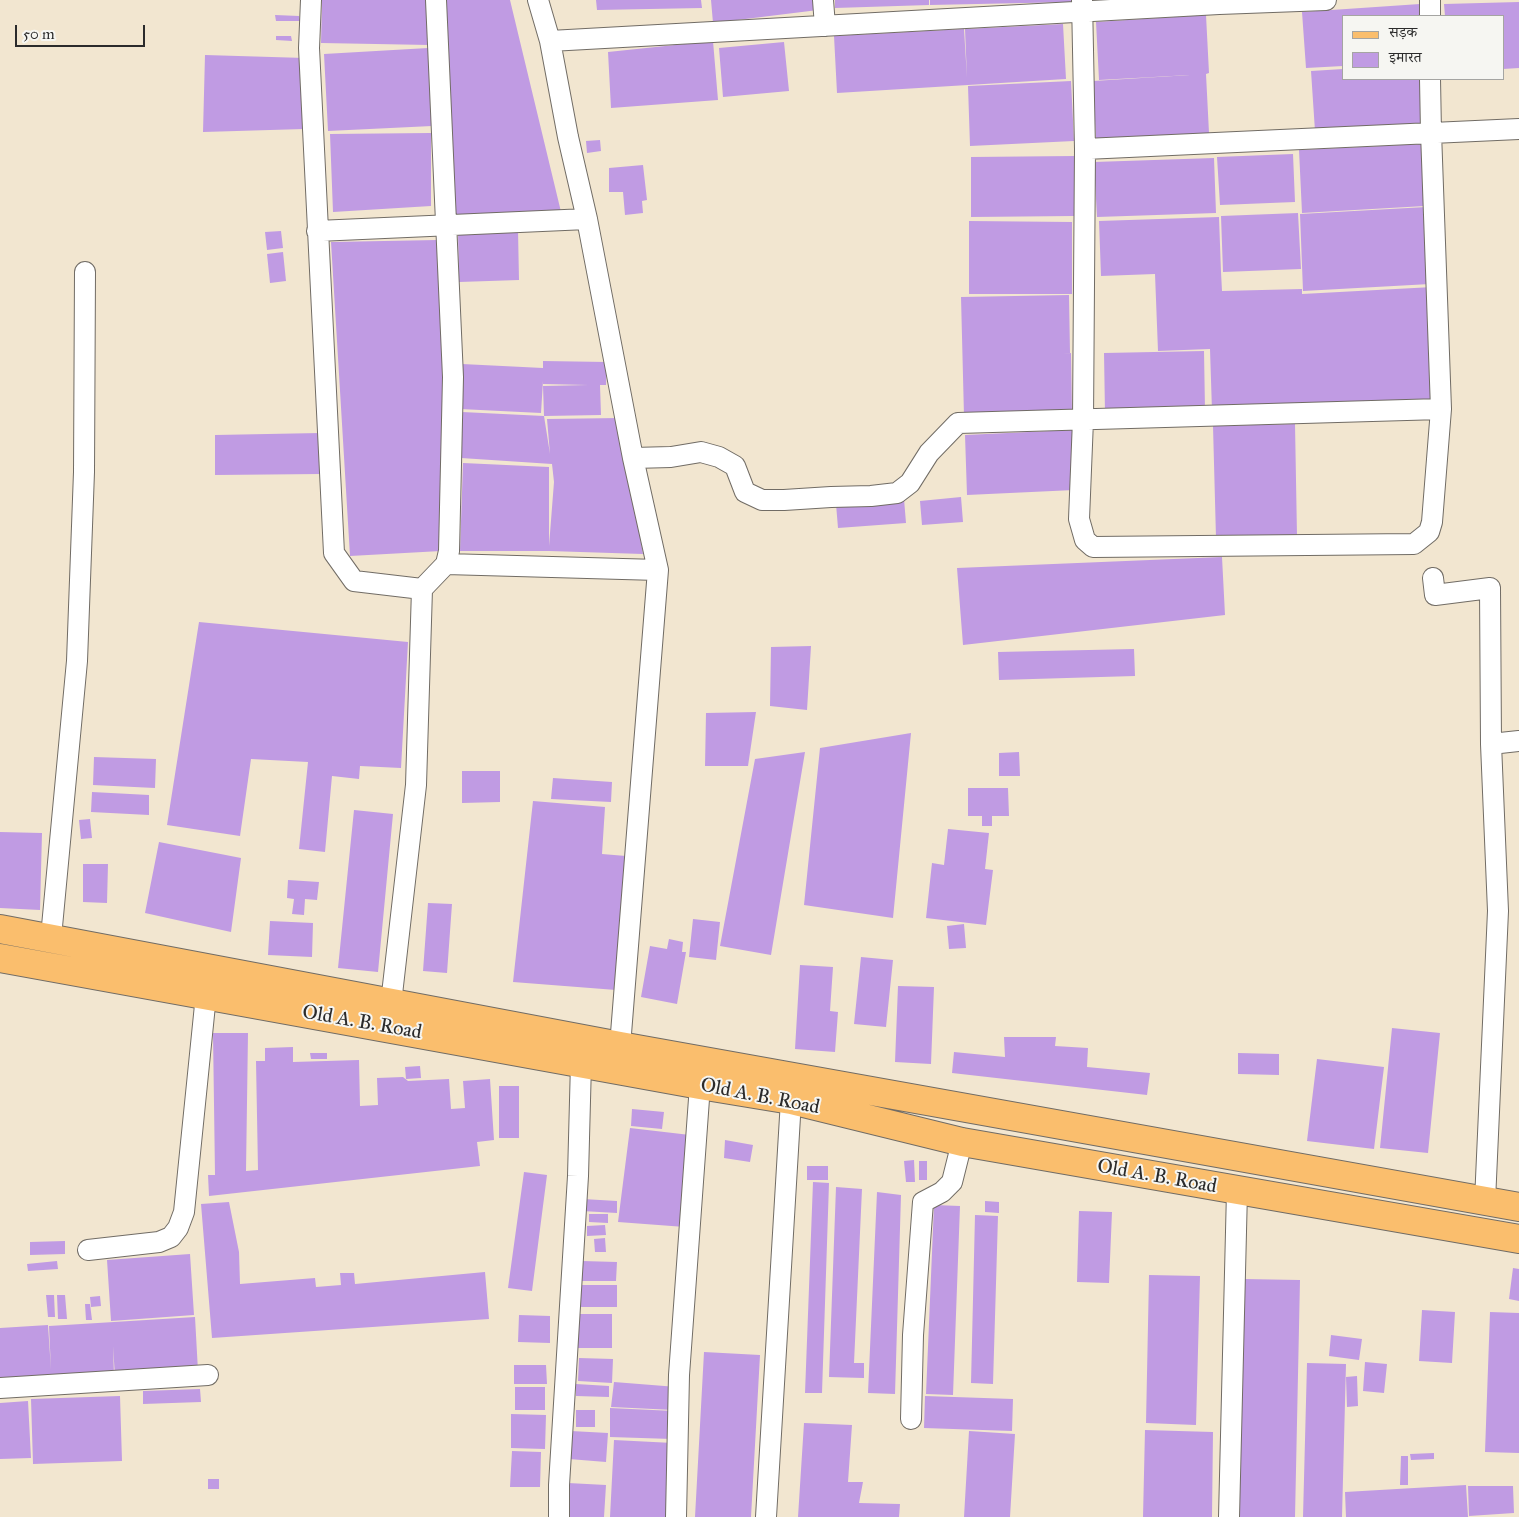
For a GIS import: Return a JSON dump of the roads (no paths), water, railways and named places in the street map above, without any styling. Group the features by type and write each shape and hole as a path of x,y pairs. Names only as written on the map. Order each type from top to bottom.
{"main road":[{"name":"Old A. B. Road","path":"0,929 51,937 620,1046 1519,1207"},
{"name":"Old A. B. Road","path":"0,958 700,1086 791,1100 962,1142 1519,1239"}],"street":[{"path":"311,0 309,48 334,553 354,581 422,589"},
{"path":"391,1003 416,785 422,589 446,564 449,551 453,377 436,0"},
{"path":"538,0 550,41 568,138 587,219 633,458 658,570 620,1046"},
{"path":"823,0 824,26"},
{"path":"550,41 824,26 1082,6 1326,0"},
{"path":"1430,0 1430,15"},
{"path":"1082,6 1085,148 1083,420 1079,519 1085,540 1094,547 1414,544 1429,532 1432,522 1441,409 1430,80"},
{"path":"1085,148 1519,129"},
{"path":"317,231 587,219"},
{"path":"51,937 77,661 84,472 86,272"},
{"path":"633,458 671,457 701,452 719,457 735,466 745,492 762,500 871,496 897,494 910,483 929,453 958,422 1441,409"},
{"path":"446,564 658,570"},
{"path":"1433,578 1436,595 1490,588 1491,744 1498,911 1485,1201"},
{"path":"1491,744 1519,741"},
{"path":"88,1250 159,1242 171,1237 178,1228 184,1212 206,995"},
{"path":"559,1517 558,1485 578,1176 581,1064"},
{"path":"676,1517 679,1374 700,1086"},
{"path":"766,1517 777,1304 791,1100"},
{"path":"910,1419 913,1335 923,1202 942,1192 952,1182 962,1142"},
{"path":"1229,1517 1237,1191"},
{"path":"0,1388 208,1375"}]}
